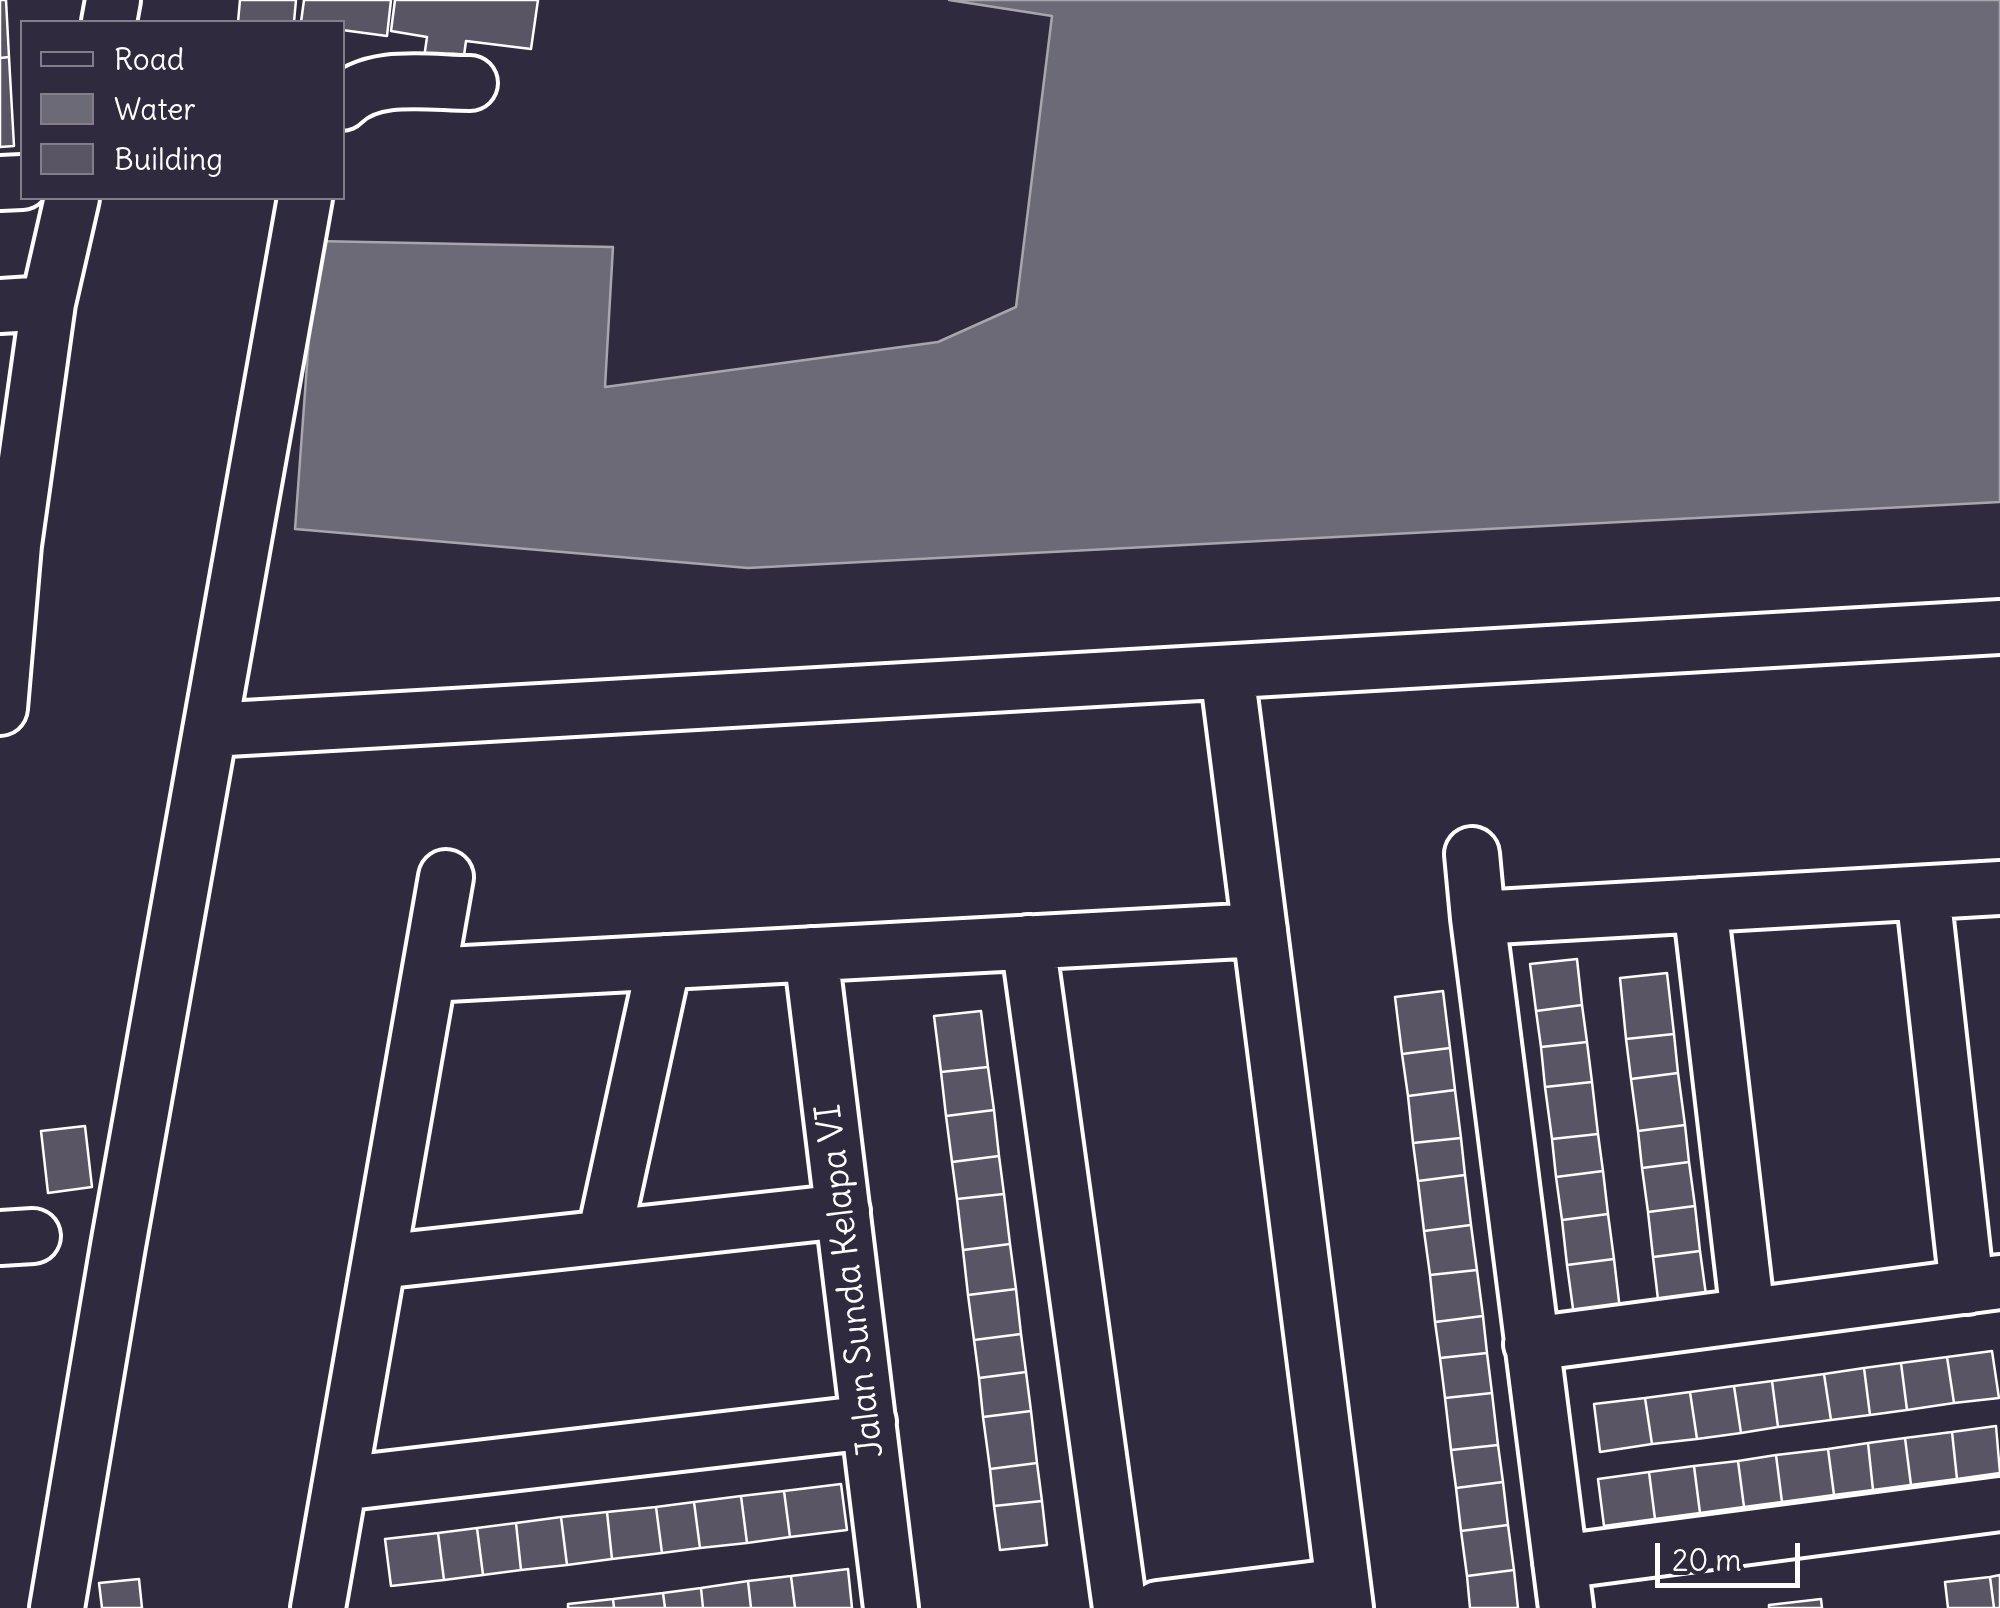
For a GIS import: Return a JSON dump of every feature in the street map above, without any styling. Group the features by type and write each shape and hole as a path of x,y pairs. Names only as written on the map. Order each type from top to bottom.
{"street":[{"path":"345,100 386,82 470,83"},
{"path":"0,708 24,304 71,200"},
{"path":"57,1608 305,200"},
{"path":"210,730 2000,627"},
{"path":"1158,1608 1344,1596 1227,672"},
{"path":"1472,854 1563,1585 2000,1504"},
{"path":"318,1608 446,877"},
{"path":"1478,918 2000,888"},
{"path":"1532,1344 1984,1285 1923,892"},
{"path":"1700,905 1748,1315"},
{"path":"429,974 1260,930"},
{"path":"1028,942 1120,1608"},
{"name":"Jalan Sunda Kelapa VI","path":"811,954 892,1608"},
{"path":"604,1237 664,962"},
{"path":"379,1262 843,1211"},
{"path":"340,1484 869,1422"}],"water":[{"path":"949,0 2000,0 2000,502 748,568 295,529 316,241 613,247 605,387 938,342 1016,307 1052,16"}],"building":[{"path":"0,0 6,0 9,57 0,58"},
{"path":"240,0 296,0 294,20 238,20"},
{"path":"304,0 391,0 387,36 345,30 345,20 301,20"},
{"path":"395,0 538,0 531,49 466,41 463,63 424,58 427,37 391,31"},
{"path":"9,57 14,146 0,147 0,58"},
{"path":"1577,959 1582,1005 1536,1011 1530,964"},
{"path":"1667,973 1674,1034 1626,1039 1620,978"},
{"path":"1443,991 1450,1048 1402,1054 1395,997"},
{"path":"1582,1005 1587,1042 1541,1047 1536,1011"},
{"path":"981,1011 988,1067 941,1072 934,1016"},
{"path":"1674,1034 1678,1073 1631,1079 1626,1039"},
{"path":"1587,1042 1592,1082 1545,1087 1541,1047"},
{"path":"1450,1048 1455,1090 1408,1096 1402,1054"},
{"path":"988,1067 994,1110 946,1116 941,1072"},
{"path":"1678,1073 1685,1125 1638,1131 1631,1079"},
{"path":"1592,1082 1598,1134 1552,1139 1545,1087"},
{"path":"1455,1090 1461,1138 1413,1143 1408,1096"},
{"path":"994,1110 999,1156 952,1162 946,1116"},
{"path":"1685,1125 1689,1162 1642,1168 1638,1131"},
{"path":"85,1126 92,1187 48,1193 41,1131"},
{"path":"1598,1134 1603,1171 1556,1177 1552,1139"},
{"path":"1461,1138 1465,1175 1418,1181 1413,1143"},
{"path":"999,1156 1004,1194 957,1199 952,1162"},
{"path":"1689,1162 1695,1206 1648,1212 1642,1168"},
{"path":"1603,1171 1608,1214 1562,1220 1556,1177"},
{"path":"1465,1175 1471,1225 1424,1231 1418,1181"},
{"path":"1004,1194 1010,1244 963,1250 957,1199"},
{"path":"1695,1206 1700,1251 1653,1257 1648,1212"},
{"path":"1608,1214 1614,1259 1567,1265 1562,1220"},
{"path":"1471,1225 1477,1270 1430,1275 1424,1231"},
{"path":"1010,1244 1016,1289 968,1295 963,1250"},
{"path":"1700,1251 1707,1302 1659,1308 1653,1257"},
{"path":"1614,1259 1620,1310 1574,1316 1567,1265"},
{"path":"1477,1270 1483,1316 1435,1322 1430,1275"},
{"path":"1016,1289 1021,1334 974,1340 968,1295"},
{"path":"1483,1316 1487,1353 1440,1358 1435,1322"},
{"path":"1021,1334 1026,1372 979,1378 974,1340"},
{"path":"1992,1351 1999,1398 1954,1403 1947,1357"},
{"path":"1487,1353 1492,1393 1445,1398 1440,1358"},
{"path":"1947,1357 1954,1403 1907,1410 1901,1363"},
{"path":"1901,1363 1907,1410 1870,1415 1864,1368"},
{"path":"1864,1368 1870,1415 1831,1420 1824,1374"},
{"path":"1026,1372 1031,1411 983,1417 979,1378"},
{"path":"1824,1374 1831,1420 1778,1427 1772,1381"},
{"path":"1772,1381 1778,1427 1741,1433 1734,1386"},
{"path":"1734,1386 1741,1433 1697,1439 1690,1392"},
{"path":"1690,1392 1697,1439 1652,1444 1645,1398"},
{"path":"1492,1393 1498,1445 1451,1450 1445,1398"},
{"path":"1645,1398 1652,1444 1600,1452 1594,1404"},
{"path":"1031,1411 1037,1463 990,1469 983,1417"},
{"path":"1996,1426 2000,1473 1957,1479 1952,1432"},
{"path":"1952,1432 1957,1479 1911,1485 1905,1438"},
{"path":"1905,1438 1911,1485 1873,1490 1868,1443"},
{"path":"1868,1443 1873,1490 1834,1495 1828,1449"},
{"path":"1498,1445 1503,1482 1456,1488 1451,1450"},
{"path":"1828,1449 1834,1495 1782,1502 1776,1455"},
{"path":"1776,1455 1782,1502 1744,1507 1738,1461"},
{"path":"1738,1461 1744,1507 1700,1513 1694,1466"},
{"path":"1037,1463 1042,1501 994,1506 990,1469"},
{"path":"1694,1466 1700,1513 1655,1519 1649,1472"},
{"path":"1649,1472 1655,1519 1604,1526 1598,1479"},
{"path":"1503,1482 1508,1525 1461,1531 1456,1488"},
{"path":"841,1484 847,1530 790,1537 784,1491"},
{"path":"784,1491 790,1537 747,1543 741,1496"},
{"path":"741,1496 747,1543 700,1548 694,1502"},
{"path":"1042,1501 1047,1545 1000,1550 994,1506"},
{"path":"694,1502 700,1548 662,1553 656,1507"},
{"path":"656,1507 662,1553 612,1559 607,1512"},
{"path":"607,1512 612,1559 567,1565 561,1517"},
{"path":"561,1517 567,1565 521,1570 516,1523"},
{"path":"516,1523 521,1570 483,1575 477,1528"},
{"path":"1508,1525 1514,1570 1467,1576 1461,1531"},
{"path":"477,1528 483,1575 444,1580 438,1533"},
{"path":"438,1533 444,1580 391,1586 385,1539"},
{"path":"848,1569 852,1608 795,1608 791,1576"},
{"path":"1514,1570 1518,1608 1470,1608 1467,1576"},
{"path":"2000,1575 2000,1608 1994,1608 1990,1577"},
{"path":"791,1576 795,1608 751,1608 748,1581"},
{"path":"1990,1577 1994,1608 1948,1608 1945,1582"},
{"path":"139,1579 142,1608 102,1608 99,1583"},
{"path":"748,1581 751,1608 703,1608 701,1588"},
{"path":"701,1588 703,1608 665,1608 663,1593"},
{"path":"663,1593 665,1608 614,1608 613,1599"},
{"path":"613,1599 614,1608 568,1608 568,1604"},
{"path":"1821,1599 1822,1608 1769,1608 1769,1605"}]}
